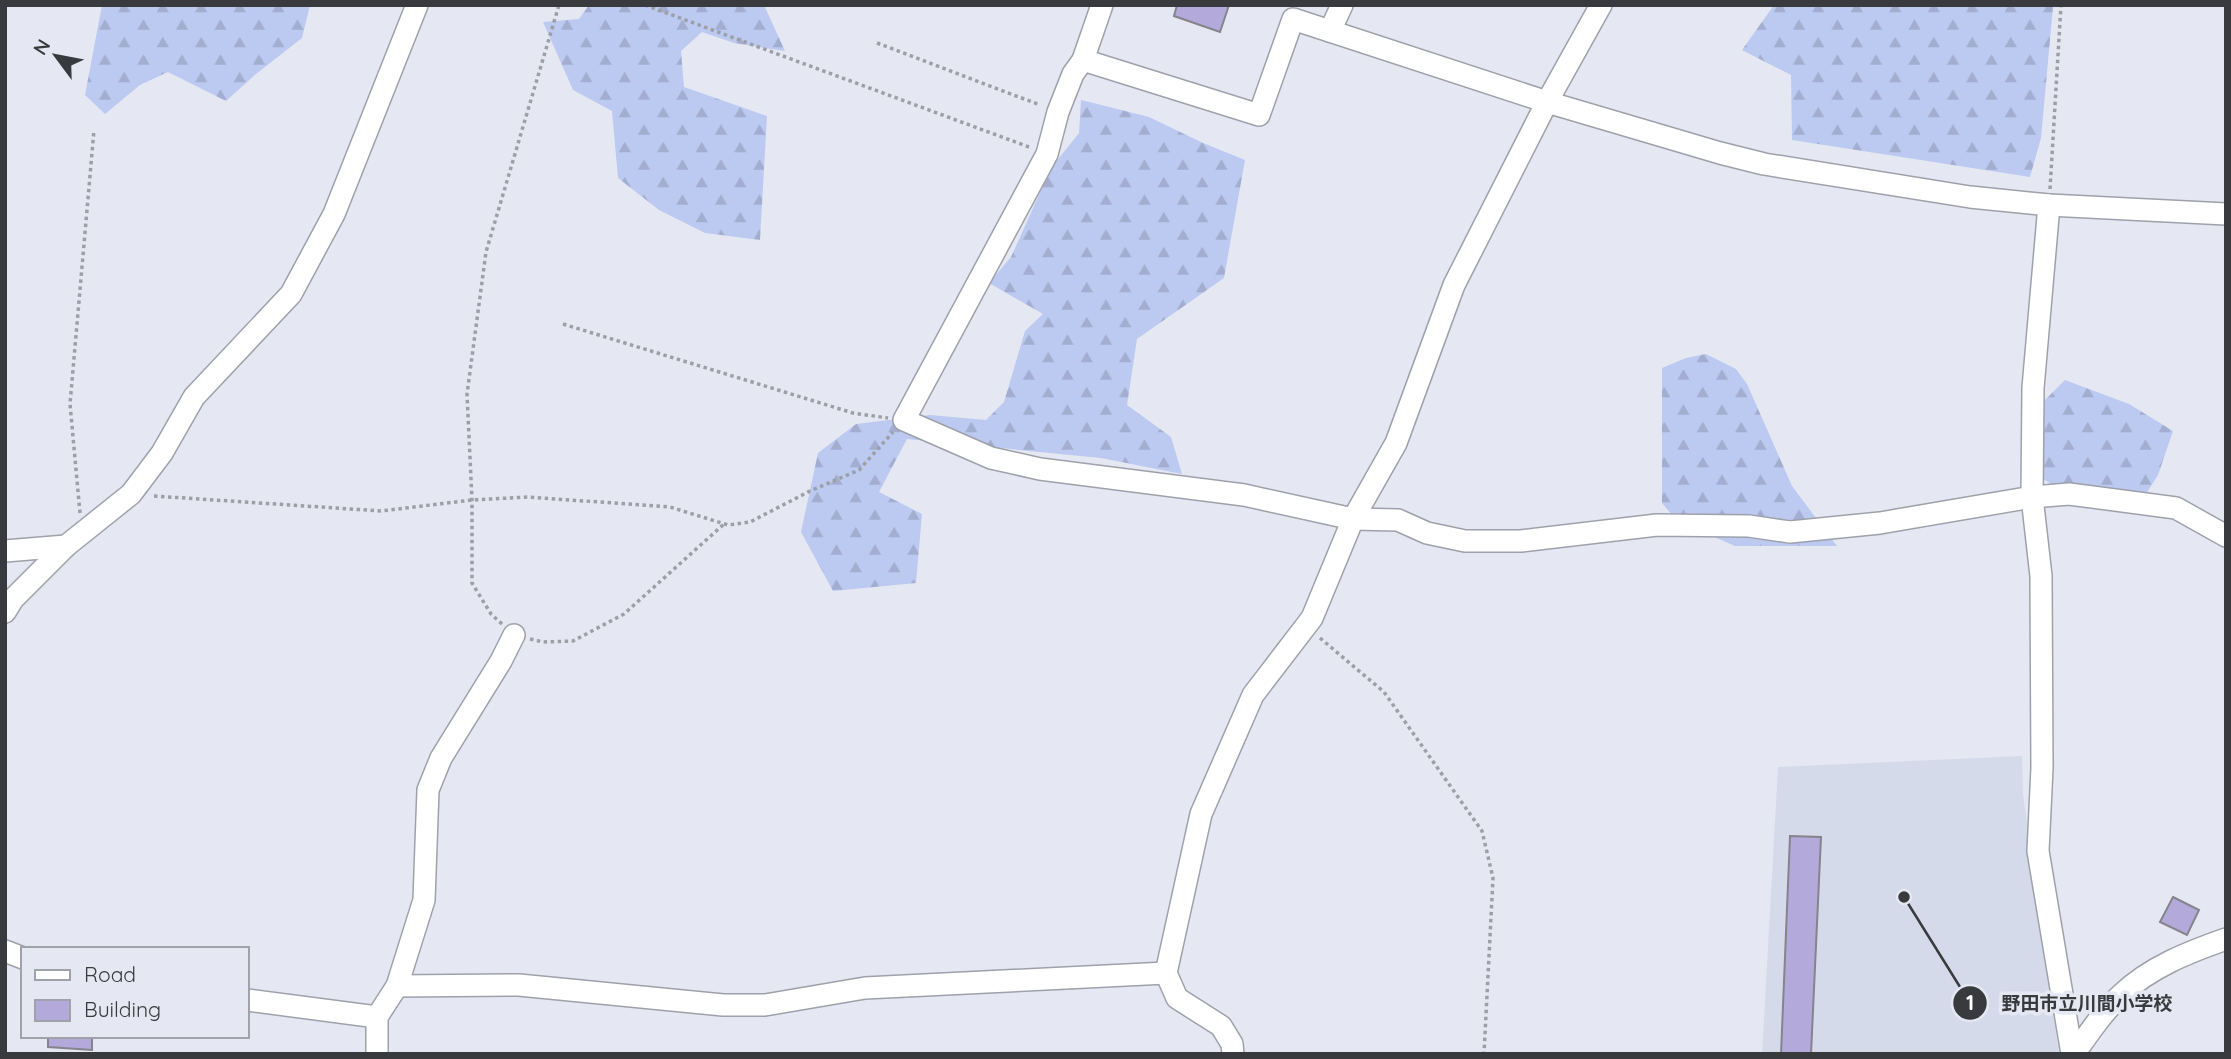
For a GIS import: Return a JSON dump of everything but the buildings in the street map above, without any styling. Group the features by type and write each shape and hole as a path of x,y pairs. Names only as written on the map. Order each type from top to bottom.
{"street":[{"path":"5,612 13,599 74,539 131,494 162,453 194,397 291,294 334,214 417,5"},
{"path":"1102,5 1083,60 1073,74 1058,111 1047,154 904,420 991,458 1040,469 1244,495 1353,519 1398,520 1427,533 1465,541 1521,541 1657,524 1803,530 1880,523 2032,497 2069,494 2176,508 2226,536"},
{"path":"1330,31 1342,5"},
{"path":"1233,1054 1232,1044 1221,1026 1177,998 1166,973 1201,814 1253,695 1311,618 1353,519 1396,443 1454,285 1547,102 1601,5"},
{"path":"1083,60 1259,115 1293,19 1547,102 1720,153 1764,163 1970,197 2049,205 2226,215"},
{"path":"2049,205 2033,388 2032,497 2041,576 2042,768 2038,851 2073,1054"},
{"path":"5,551 74,539"},
{"path":"377,1054 377,1017 397,986 424,900 428,790 441,758 514,635"},
{"path":"2073,1054 2099,1018 2123,993 2168,962 2226,939"},
{"path":"397,986 519,985 723,1005 765,1005 865,988 1166,973"},
{"path":"248,1000 377,1017"}],"path":[{"path":"559,5 486,252 467,394 472,500 472,583 491,614 514,635 543,642 573,641 624,614 724,524"},
{"path":"645,5 1047,154"},
{"path":"2049,205 2061,5"},
{"path":"877,43 1058,111"},
{"path":"74,539 70,404 94,130"},
{"path":"563,324 853,413 904,420"},
{"path":"131,494 380,511 472,500 528,497 670,507 724,524 750,522 810,491 859,470 904,420"},
{"path":"1305,626 1384,692 1482,831 1493,878 1484,1054"}],"shaded area":[{"path":"2022,756 2023,794 2059,1054 1762,1054 1778,767"}],"green space":[{"path":"102,5 310,5 302,38 226,101 168,72 140,85 105,114 85,95"},
{"path":"589,5 764,5 785,51 734,43 702,32 681,51 684,87 767,116 760,240 705,233 659,210 618,178 612,111 573,90 543,22 579,19"},
{"path":"1774,5 2057,5 2053,7 2041,138 2030,177 1792,140 1791,75 1742,50"},
{"path":"1081,100 1149,117 1245,160 1224,278 1137,339 1127,405 1171,437 1182,474 1101,458 907,439 879,492 922,514 916,583 833,591 801,532 818,453 856,424 930,415 986,420 1004,402 1025,331 1043,314 989,283 1011,257 1051,168 1079,133"},
{"path":"1706,354 1736,369 1747,384 1792,486 1837,546 1735,546 1677,521 1662,503 1662,368 1686,358"},
{"path":"2065,380 2129,404 2173,431 2158,475 2139,505 2056,487 2026,468 2041,404"}],"place":[{"name":"野田市立川間小学校","path":"1904,897"}]}
